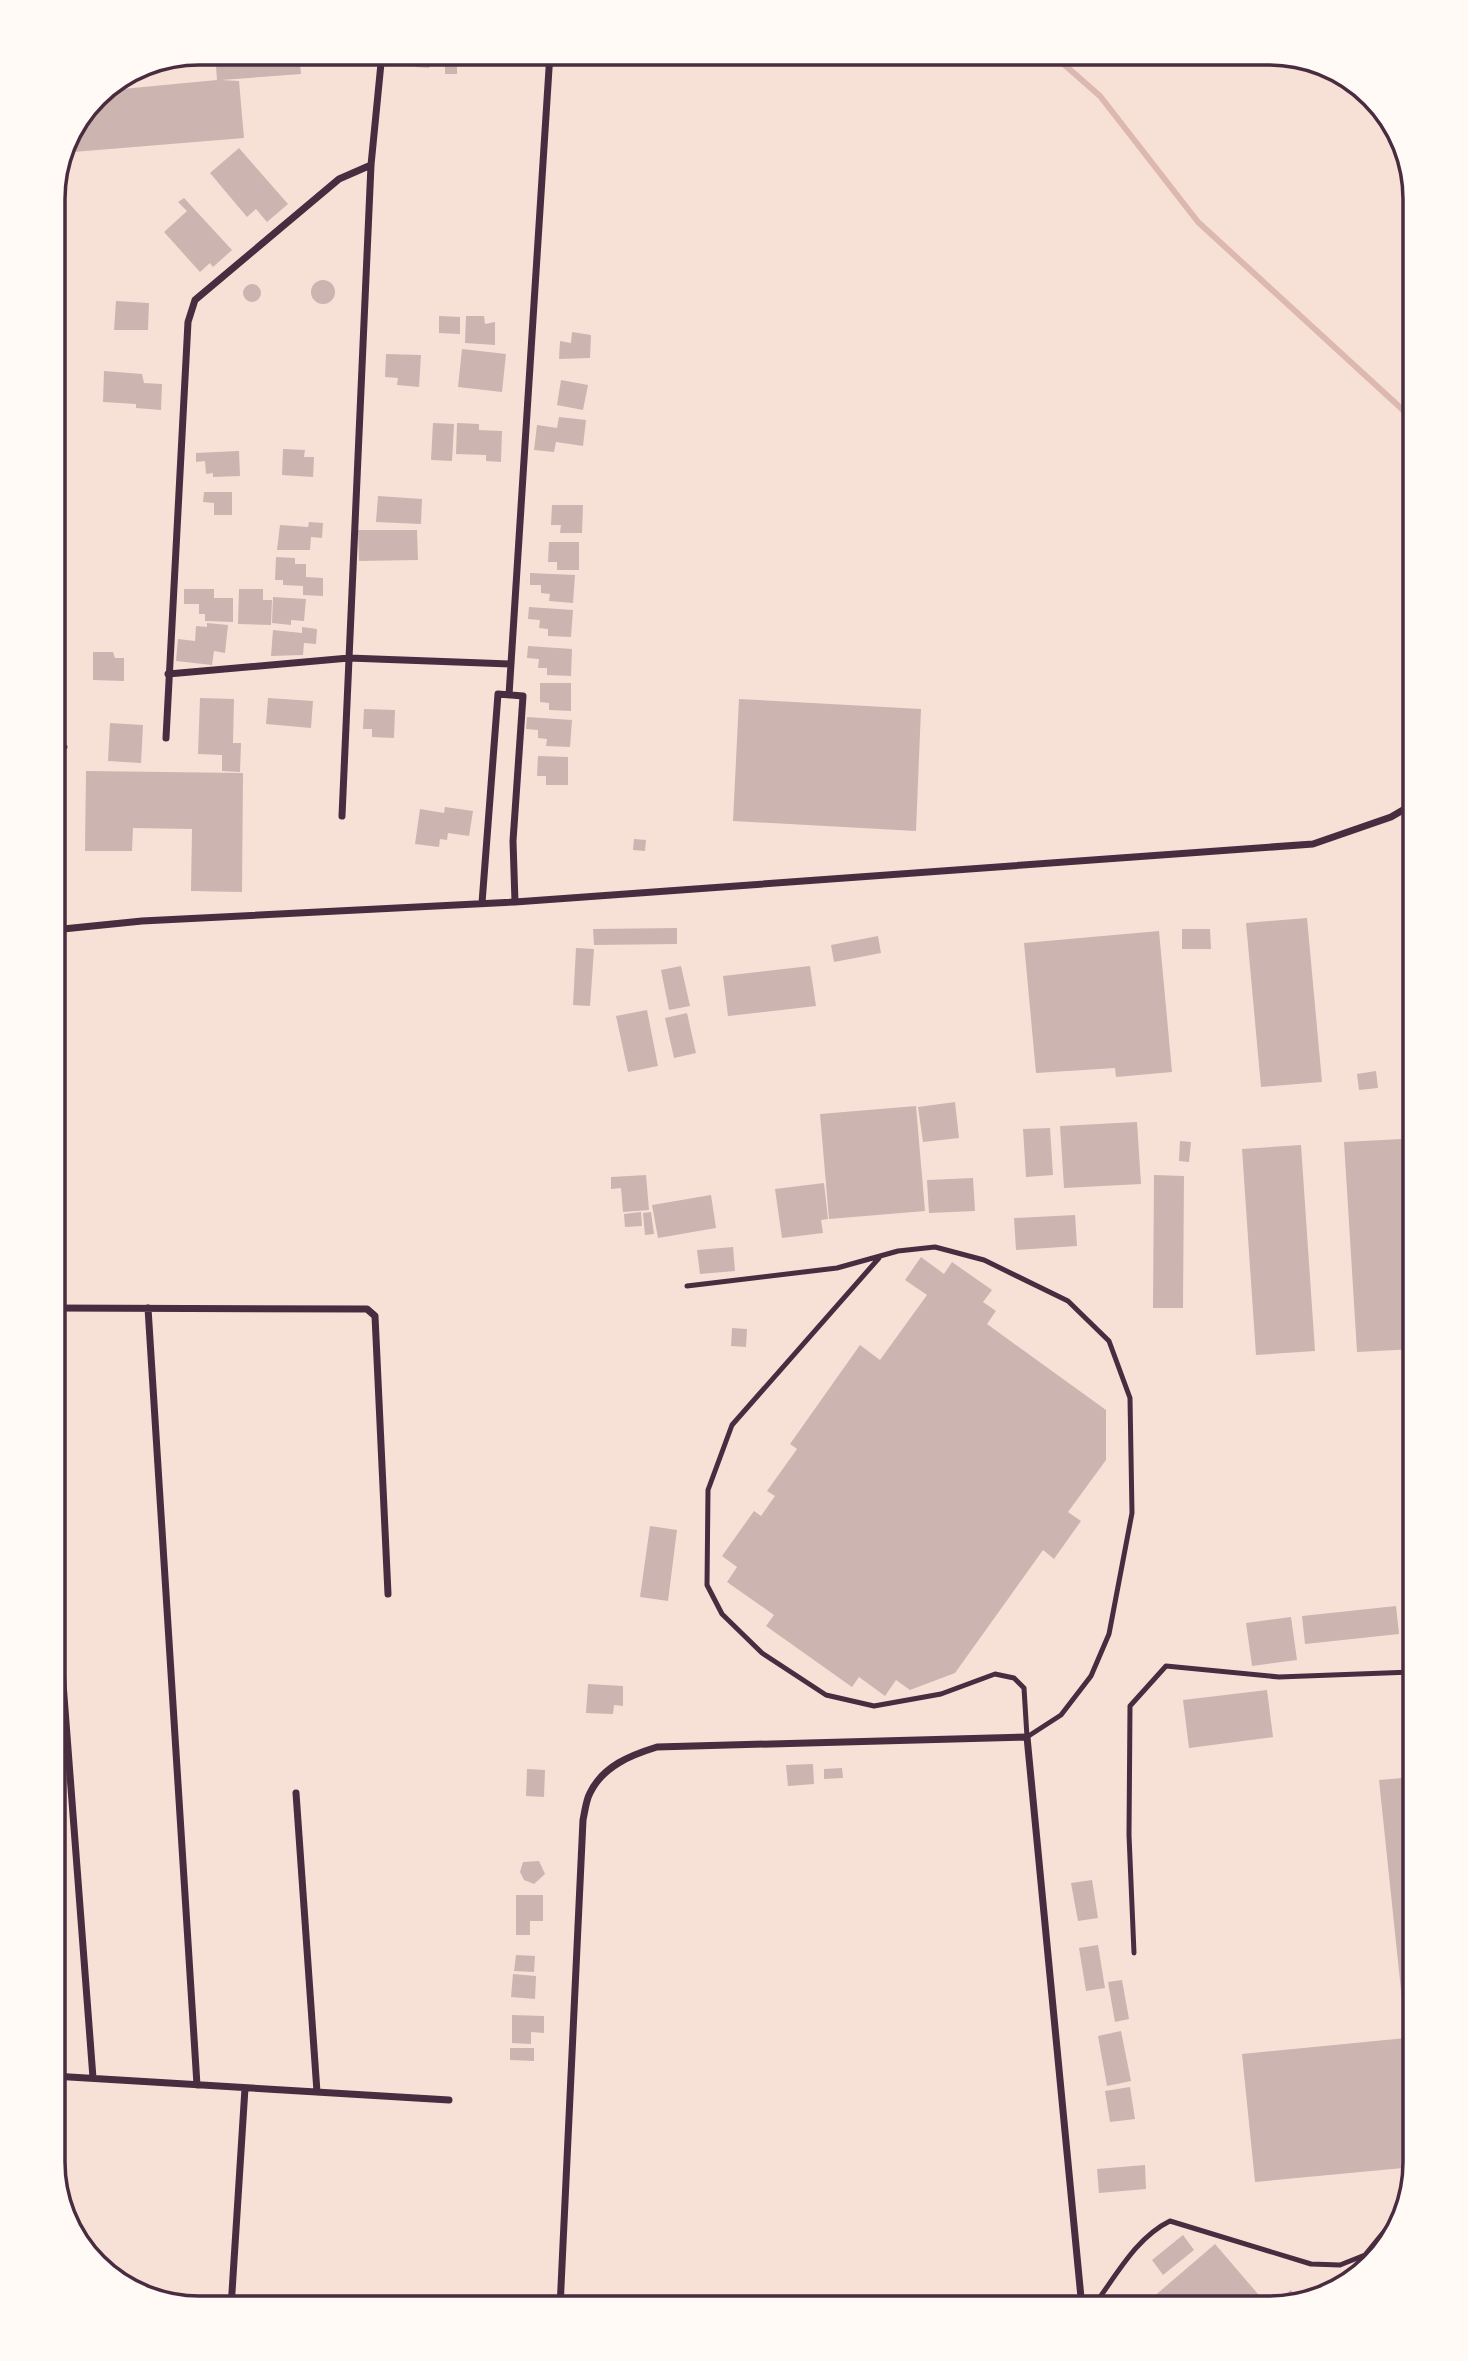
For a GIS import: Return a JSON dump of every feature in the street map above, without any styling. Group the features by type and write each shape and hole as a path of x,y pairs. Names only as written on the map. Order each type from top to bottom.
{"street":[{"path":"342,816 371,165 381,65"},
{"path":"509,695 549,65"},
{"path":"166,738 188,322 195,300 339,179 371,165"},
{"path":"168,674 349,658 511,664"},
{"path":"482,903 498,694 523,696 513,841 516,902"},
{"path":"65,929 142,920 516,902 1314,844 1403,810"},
{"path":"65,1308 367,1309 372,1312 375,1317 388,1594"},
{"path":"148,1308 197,2085"},
{"path":"65,1709 93,2078"},
{"path":"561,2296 583,1820 590,1793 605,1772 630,1755 657,1747 1027,1737 1081,2296"},
{"path":"296,1793 317,2092"},
{"path":"65,2077 449,2100"},
{"path":"232,2296 245,2088"}],"lane":[{"path":"687,1286 837,1268 898,1251 935,1247 984,1260 1069,1301 1109,1341 1130,1398 1132,1513 1109,1634 1091,1676 1061,1715 1027,1737 1024,1688 1014,1678 995,1674 941,1693 874,1706 826,1695 762,1653 722,1614 707,1585 708,1490 732,1425 879,1258"},
{"path":"1134,1953 1129,1835 1130,1706 1166,1666 1279,1677 1403,1671"},
{"path":"1101,2296 1142,2241 1154,2229 1170,2221 1311,2264 1340,2265 1365,2255 1382,2234"}],"building":[{"path":"216,65 300,65 301,74 221,80 239,81 244,138 73,152 92,117 121,89 217,80"},
{"path":"415,65 430,65 429,68"},
{"path":"445,65 457,65 457,74 445,74"},
{"path":"239,148 288,204 267,222 256,209 247,217 210,173"},
{"path":"184,198 232,250 213,267 210,263 200,272 164,232 187,211 178,202"},
{"path":"323,280 334,287 335,292 328,303 323,304 312,297 311,292 318,281"},
{"path":"252,284 258,287 261,293 258,299 252,302 246,299 243,293 246,287"},
{"path":"116,301 149,303 148,330 114,330"},
{"path":"439,316 460,317 460,334 439,333"},
{"path":"466,316 484,316 485,324 495,322 495,345 465,343"},
{"path":"572,332 591,335 590,358 559,359 560,341 571,343"},
{"path":"462,349 506,354 502,392 458,387"},
{"path":"386,354 421,355 419,387 397,385 398,378 385,377"},
{"path":"104,371 142,374 144,383 162,384 161,410 136,408 136,404 103,402"},
{"path":"561,380 588,385 583,410 557,405"},
{"path":"559,417 586,420 583,446 556,442 554,452 534,450 537,425 557,428"},
{"path":"433,423 454,424 452,461 431,460"},
{"path":"457,423 479,424 479,430 502,431 501,462 486,461 486,455 456,454"},
{"path":"283,449 305,450 304,457 314,457 313,477 282,475"},
{"path":"239,451 240,476 213,477 213,473 206,474 205,461 196,462 196,453"},
{"path":"204,492 232,492 232,515 214,515 214,503 203,502"},
{"path":"378,496 422,499 421,524 376,522"},
{"path":"552,505 583,505 582,533 560,533 561,525 551,525"},
{"path":"309,522 323,523 322,538 311,537 310,550 277,550 280,525 308,527"},
{"path":"358,530 417,530 418,560 359,561"},
{"path":"549,542 579,542 579,570 557,570 557,562 548,562"},
{"path":"276,557 295,558 295,564 306,564 306,577 323,578 323,596 303,595 303,586 283,585 283,580 275,580"},
{"path":"530,573 575,575 573,603 549,601 550,594 541,593 541,585 530,585"},
{"path":"184,589 214,589 214,598 233,598 233,622 205,621 205,614 199,614 199,604 184,604"},
{"path":"239,589 263,589 263,600 272,600 271,625 238,624"},
{"path":"273,597 306,599 304,621 291,620 291,625 272,623"},
{"path":"529,607 573,610 571,637 548,636 548,629 539,628 540,620 528,619"},
{"path":"207,623 228,625 225,653 214,651 212,665 176,661 178,639 195,641 196,626 207,627"},
{"path":"302,627 317,629 316,644 304,643 303,655 271,656 273,630 302,633"},
{"path":"528,646 572,649 571,676 547,675 547,668 538,668 539,659 527,658"},
{"path":"93,652 113,652 115,658 124,658 124,681 93,680"},
{"path":"540,683 571,683 571,711 549,710 549,703 540,702"},
{"path":"200,698 234,699 233,743 241,743 240,772 222,771 222,755 198,754"},
{"path":"268,698 313,701 311,728 266,724"},
{"path":"739,699 921,709 916,831 733,821"},
{"path":"364,709 395,710 394,738 372,737 372,729 363,729"},
{"path":"527,717 572,720 570,747 546,746 547,739 538,738 538,730 526,729"},
{"path":"110,723 143,725 141,763 108,761"},
{"path":"538,756 568,757 568,785 546,785 546,776 537,776"},
{"path":"86,771 243,773 242,892 191,891 192,829 133,828 132,851 85,851"},
{"path":"445,807 473,811 469,836 448,833 447,840 440,839 439,847 415,844 420,809 444,813"},
{"path":"634,839 646,840 645,851 633,850"},
{"path":"1307,918 1322,1082 1261,1087 1246,923"},
{"path":"677,928 677,944 594,945 593,929"},
{"path":"1182,929 1210,929 1211,949 1182,949"},
{"path":"1159,931 1172,1072 1116,1077 1115,1068 1036,1073 1024,943"},
{"path":"878,936 881,953 834,962 831,945"},
{"path":"576,948 594,949 590,1006 573,1005"},
{"path":"681,966 690,1006 669,1010 661,970"},
{"path":"810,966 816,1006 728,1016 723,976"},
{"path":"647,1010 658,1066 628,1072 616,1016"},
{"path":"687,1013 696,1053 674,1058 665,1018"},
{"path":"1376,1071 1378,1088 1359,1090 1357,1074"},
{"path":"955,1102 959,1138 923,1142 918,1107"},
{"path":"916,1106 925,1211 829,1219 820,1114"},
{"path":"1137,1122 1141,1184 1064,1188 1060,1126"},
{"path":"1050,1128 1053,1175 1026,1177 1023,1129"},
{"path":"1402,1139 1403,1350 1357,1352 1344,1142"},
{"path":"1180,1141 1191,1142 1189,1162 1179,1161"},
{"path":"1301,1145 1315,1351 1256,1355 1242,1149"},
{"path":"646,1175 649,1210 623,1212 621,1188 611,1189 611,1177"},
{"path":"1154,1175 1184,1176 1183,1308 1153,1308"},
{"path":"973,1178 975,1211 929,1213 927,1180"},
{"path":"824,1183 828,1219 821,1220 823,1233 782,1238 775,1189"},
{"path":"711,1195 716,1228 658,1238 652,1205"},
{"path":"641,1212 642,1226 625,1227 624,1214"},
{"path":"651,1212 654,1234 645,1235 643,1213"},
{"path":"1075,1215 1077,1246 1016,1250 1014,1218"},
{"path":"733,1247 735,1271 700,1274 697,1250"},
{"path":"921,1257 944,1274 952,1262 992,1290 983,1302 996,1311 987,1324 1106,1410 1106,1460 1068,1512 1081,1521 1054,1559 1043,1550 955,1673 910,1690 896,1680 885,1696 859,1677 852,1687 766,1626 774,1615 727,1582 737,1567 722,1556 754,1511 761,1516 775,1496 767,1491 797,1449 790,1444 860,1345 880,1360 927,1295 905,1280"},
{"path":"732,1328 747,1329 746,1347 731,1346"},
{"path":"650,1526 677,1530 668,1601 640,1597"},
{"path":"1396,1606 1399,1634 1305,1644 1302,1616"},
{"path":"1291,1617 1297,1660 1252,1666 1246,1623"},
{"path":"588,1684 623,1686 623,1706 614,1705 613,1714 586,1713"},
{"path":"1267,1690 1273,1737 1189,1748 1183,1700"},
{"path":"813,1764 814,1784 788,1786 786,1765"},
{"path":"842,1768 843,1778 824,1779 824,1769"},
{"path":"527,1769 545,1770 544,1797 526,1796"},
{"path":"1403,1778 1403,2009 1379,1780"},
{"path":"539,1861 545,1874 534,1884 524,1880 520,1872 523,1862"},
{"path":"1092,1880 1098,1918 1078,1921 1071,1883"},
{"path":"516,1895 543,1895 543,1921 530,1921 530,1935 516,1935"},
{"path":"1098,1945 1105,1988 1086,1991 1079,1948"},
{"path":"516,1955 535,1956 534,1972 514,1971"},
{"path":"513,1974 536,1976 535,1999 511,1997"},
{"path":"1122,1980 1129,2019 1115,2022 1108,1982"},
{"path":"512,2015 544,2016 544,2033 531,2032 531,2044 512,2043"},
{"path":"1121,2031 1131,2081 1107,2086 1098,2036"},
{"path":"1403,2038 1403,2168 1255,2182 1242,2054"},
{"path":"510,2048 534,2048 534,2061 510,2060"},
{"path":"1130,2087 1135,2119 1110,2122 1105,2091"},
{"path":"1145,2165 1146,2189 1099,2193 1097,2169"},
{"path":"1183,2235 1194,2250 1163,2275 1152,2260"},
{"path":"1215,2244 1260,2296 1154,2296"}],"waterway":[{"path":"1065,65 1100,96 1198,222 1403,410"}]}
